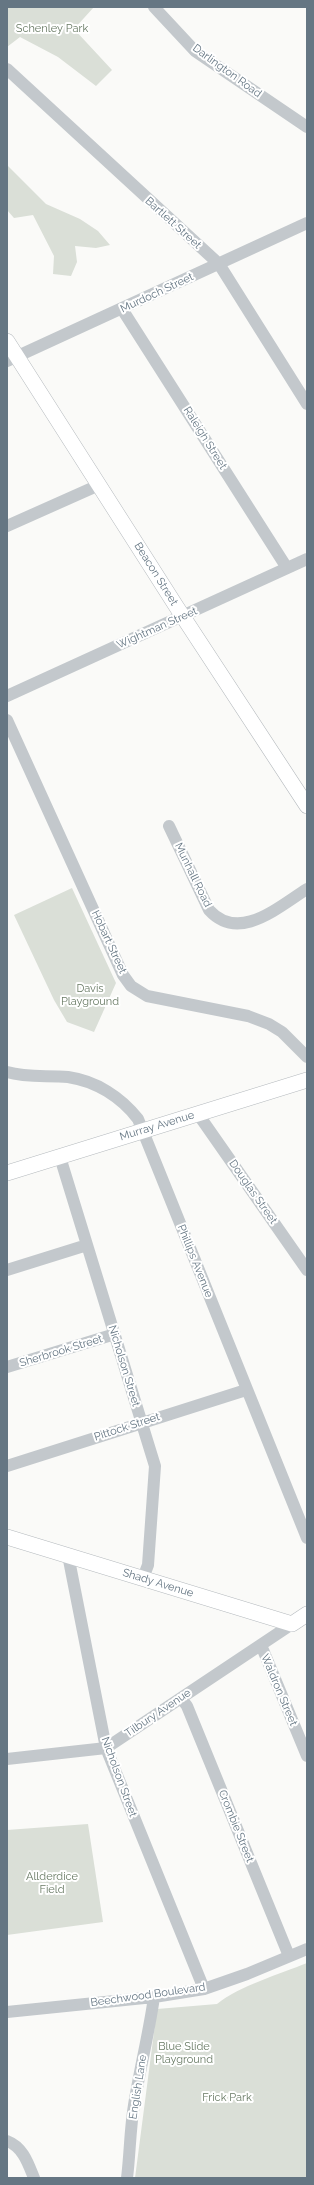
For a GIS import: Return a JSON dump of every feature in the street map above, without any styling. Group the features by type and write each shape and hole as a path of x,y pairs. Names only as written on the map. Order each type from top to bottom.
{"main road":[{"name":"Beacon Street","path":"7,341 12,359 99,485 307,806"},
{"name":"Murray Avenue","path":"7,1173 307,1080"},
{"name":"Shady Avenue","path":"7,1537 292,1624"},
{"path":"292,1624 307,1614"}],"street":[{"name":"Darlington Road","path":"154,7 195,51 307,127"},
{"name":"Bartlett Street","path":"7,69 219,264 307,404"},
{"name":"Murdoch Street","path":"12,359 307,223"},
{"name":"Raleigh Street","path":"122,309 287,568"},
{"path":"7,526 99,485"},
{"name":"Wightman Street","path":"7,696 307,559"},
{"name":"Hobart Street","path":"7,720 123,975 131,986 147,996 256,1019 282,1032 307,1057"},
{"name":"Munhall Road","path":"169,826 209,910 216,917 224,921 233,925 248,924 307,889"},
{"name":"Phillips Avenue","path":"7,1072 18,1075 69,1077 99,1087 128,1106 138,1119 246,1390 307,1538"},
{"name":"Douglas Street","path":"198,1114 307,1270"},
{"name":"Nicholson Street","path":"60,1157 155,1466 148,1565 143,1578"},
{"path":"7,1270 87,1245"},
{"name":"Sherbrook Street","path":"7,1367 115,1334"},
{"name":"Pittock Street","path":"7,1466 246,1390"},
{"name":"Nicholson Street","path":"68,1555 106,1748 204,1989"},
{"name":"Tilbury Avenue","path":"7,1759 106,1748 292,1624"},
{"name":"Waldron Street","path":"261,1646 307,1756"},
{"name":"Crombie Street","path":"181,1698 187,1706 289,1956"},
{"name":"Beechwood Boulevard","path":"7,2012 204,1989 247,1974 307,1949"},
{"name":"English Lane","path":"127,2178 133,2107 142,2055 150,2026 154,1996"},
{"path":"7,2141 15,2144 26,2159 34,2178"}],"green space":[{"name":"Schenley Park","path":"7,7 94,7 74,29 112,70 96,86 58,57 20,37 7,47"},
{"path":"7,165 46,204 80,219 98,231 110,245 96,248 75,246 77,262 71,276 53,274 54,256 33,215 14,218 7,210"},
{"name":"Davis Playground","path":"72,888 116,983 94,1032 67,1022 54,1000 14,915"},
{"name":"Allderdice Field","path":"88,1824 103,1922 7,1935 7,1830"},
{"name":"Frick Park","path":"307,1963 307,2178 135,2178 157,2009 217,2004 248,1986"}],"park label":[{"name":"Blue Slide Playground","path":"184,2053"}]}
